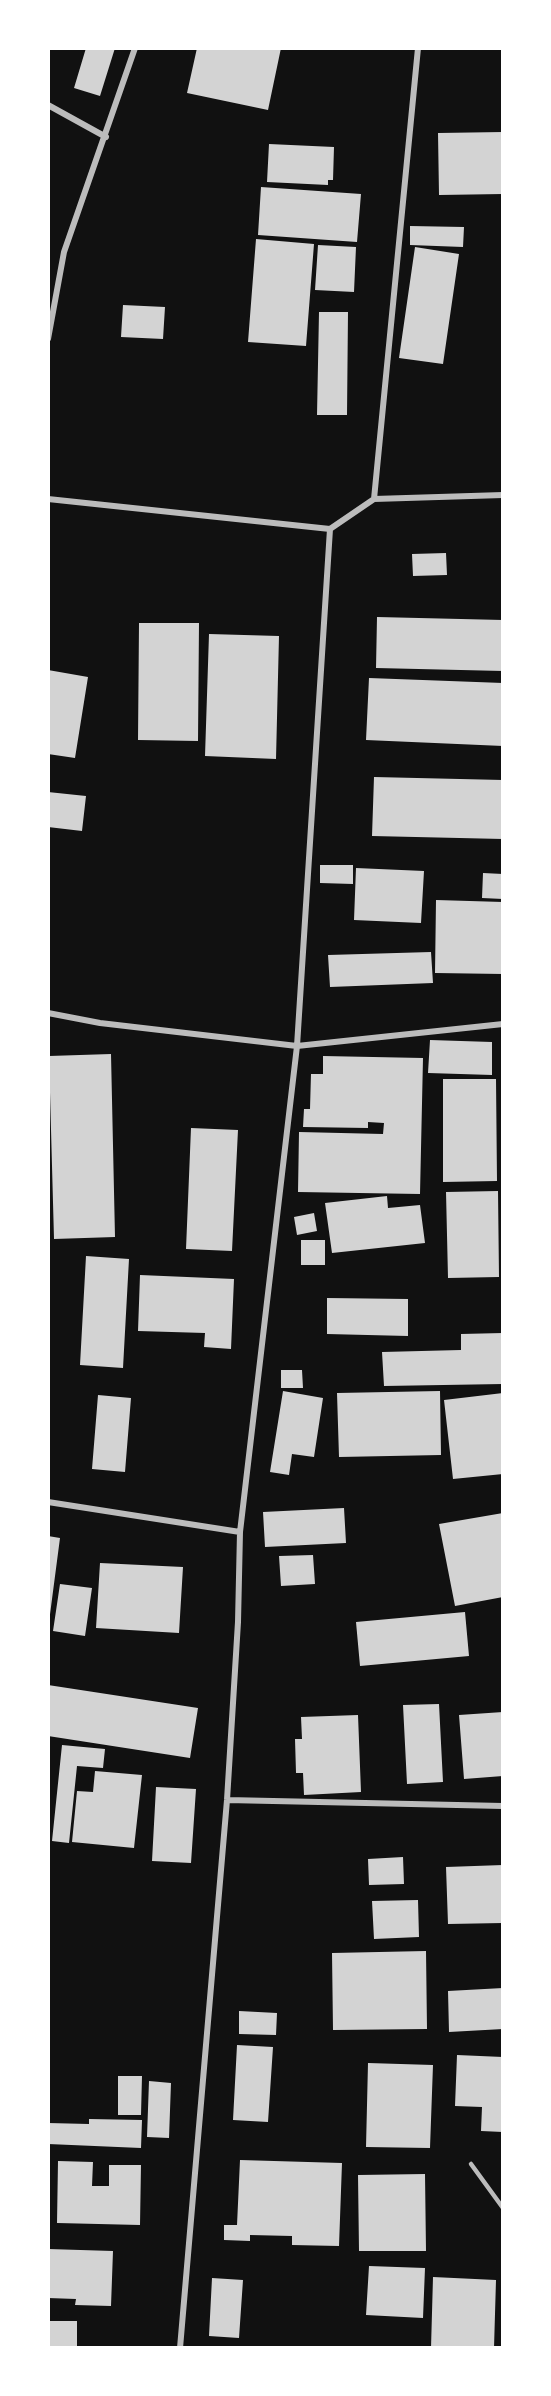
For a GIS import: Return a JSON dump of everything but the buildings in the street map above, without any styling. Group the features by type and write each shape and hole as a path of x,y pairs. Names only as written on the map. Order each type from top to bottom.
{"street":[{"path":"48,339 64,252 106,137 135,48"},
{"path":"374,499 418,48"},
{"path":"48,105 106,137"},
{"path":"48,499 330,529 374,499 503,495"},
{"path":"180,2348 227,1800 238,1622 240,1532 297,1046 330,529"},
{"path":"48,1013 100,1023 297,1046 503,1024"},
{"path":"48,1502 240,1532"},
{"path":"227,1800 503,1806"}],"lane":[{"path":"471,2164 503,2208"}]}
